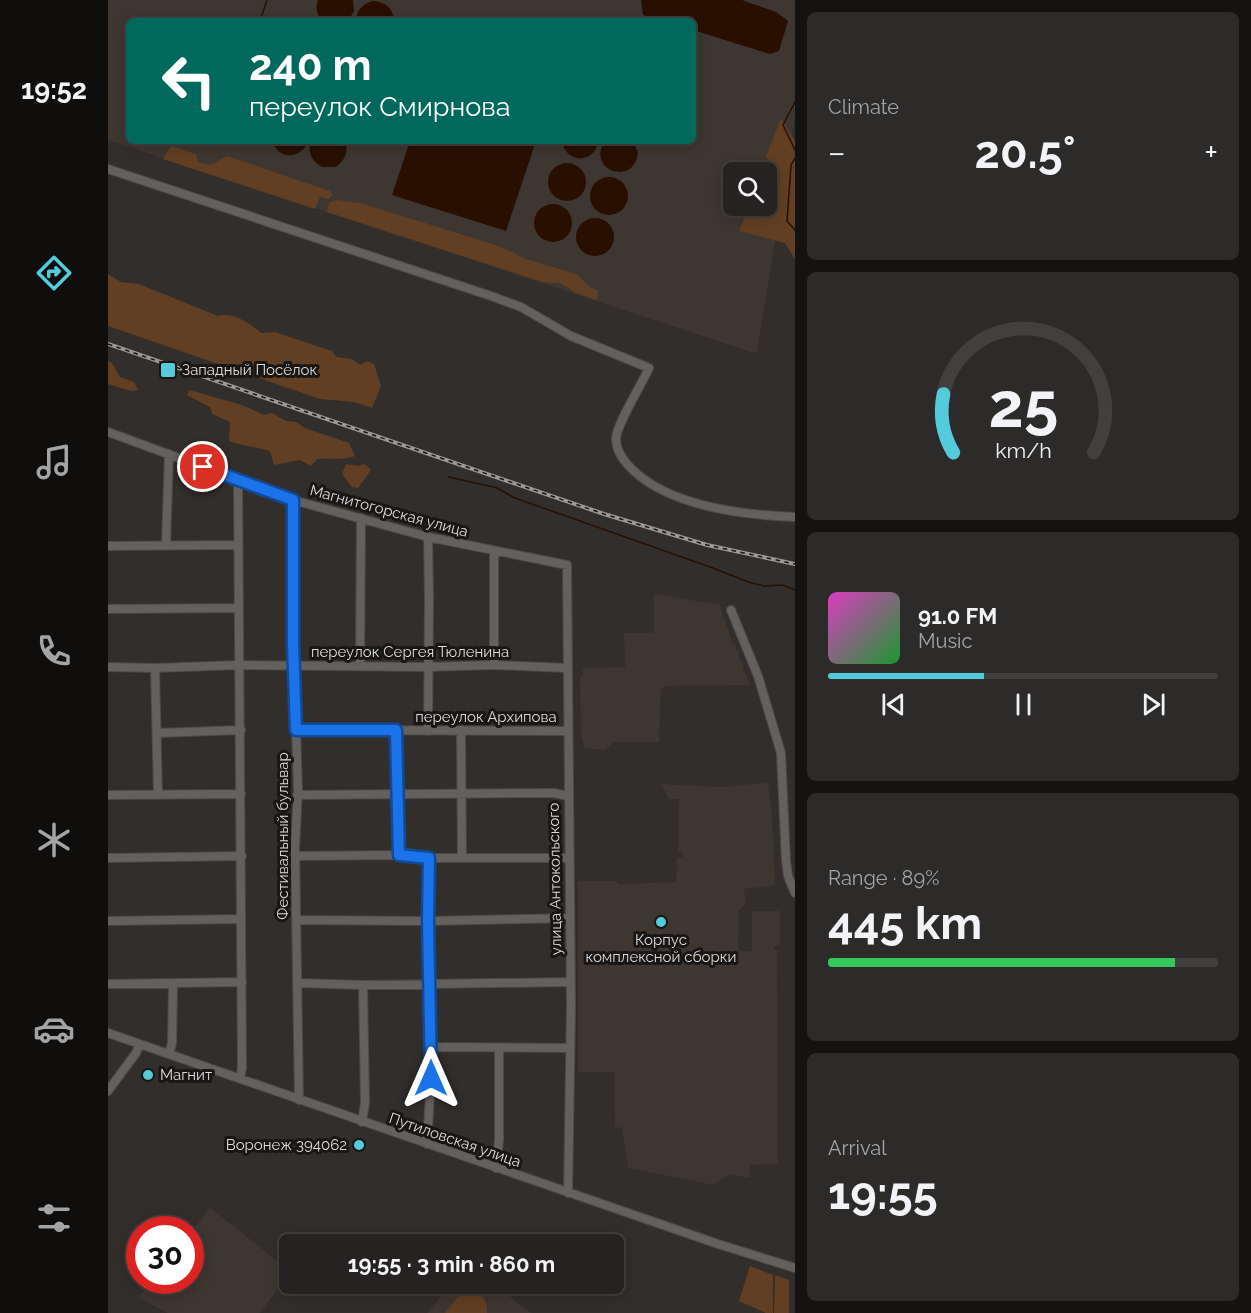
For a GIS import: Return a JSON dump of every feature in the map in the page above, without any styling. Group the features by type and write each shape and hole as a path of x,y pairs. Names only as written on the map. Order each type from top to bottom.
{"street":[{"path":"108,169 521,307 571,336 649,368 616,438 619,455 638,477 663,491 687,500 762,515 795,517"},
{"name":"Магнитогорская улица","path":"108,432 293,500 428,537 567,565"},
{"path":"166,545 168,454"},
{"path":"238,480 242,856 242,1068 240,1078"},
{"name":"Фестивальный бульвар","path":"293,500 299,1100"},
{"path":"360,666 361,518"},
{"path":"428,537 428,731"},
{"path":"108,546 238,545"},
{"path":"494,552 494,665"},
{"name":"улица Антокольского","path":"567,565 570,918 568,1193"},
{"path":"108,609 239,608"},
{"path":"731,610 758,676 781,753 786,861 788,876 795,892"},
{"name":"переулок Сергея Тюленина","path":"108,668 494,665 567,668"},
{"path":"155,668 158,795"},
{"path":"157,733 241,730"},
{"name":"переулок Архипова","path":"296,730 568,731"},
{"path":"396,730 399,855"},
{"path":"461,730 462,858"},
{"path":"108,795 241,794"},
{"path":"297,795 554,794 568,796"},
{"path":"108,858 242,856"},
{"path":"296,856 569,858"},
{"path":"427,1144 431,1047 429,858"},
{"path":"297,920 428,921 570,918"},
{"path":"108,921 242,919"},
{"path":"108,984 242,982"},
{"path":"298,983 363,985 570,982"},
{"path":"169,1054 172,1043 173,984"},
{"path":"362,1122 365,1103 363,985"},
{"name":"Путиловская улица","path":"108,1033 568,1193 795,1268"},
{"path":"108,1090 136,1053 140,1044"},
{"path":"431,1047 570,1048"},
{"path":"496,1168 499,1140 499,1048"}],"shaded area":[{"path":"108,0 795,0 795,117 757,352 754,353 108,140"},
{"path":"318,0 353,0 354,11 350,18 321,18 317,6"},
{"path":"641,0 742,0 776,12 788,21 779,51 770,54 696,31 696,18 653,18 643,15"},
{"path":"373,1 382,3 388,7 393,18 357,18 366,3"},
{"path":"781,118 795,141 795,259 785,243 739,231 745,216 777,216 777,179 780,177 777,162 772,162 766,157"},
{"path":"274,144 307,144 301,151 290,155 285,155"},
{"path":"311,144 346,144 347,149 342,162 336,167 322,167 311,156"},
{"path":"409,144 535,144 506,231 392,195"},
{"path":"563,144 598,144 592,154 580,158 569,154"},
{"path":"604,144 634,144 638,152 635,163 629,170 621,172 606,167 601,160"},
{"path":"171,146 196,154 198,162 210,165 227,156 330,191 333,194 329,199 320,197 315,209 163,159"},
{"path":"567,163 580,169 586,182 580,195 567,201 554,195 548,182 554,169"},
{"path":"609,177 622,183 628,196 622,209 609,215 596,209 590,196 596,183"},
{"path":"337,200 360,203 499,246 526,259 576,274 598,291 597,300 576,293 560,283 543,282 327,212 329,203"},
{"path":"553,204 566,210 572,223 566,236 553,242 540,236 534,223 540,210"},
{"path":"595,218 608,224 614,237 608,250 595,256 582,250 576,237 582,224"},
{"path":"108,274 121,282 139,284 218,316 236,317 261,333 275,332 332,351 336,357 352,359 360,365 367,361 374,364 381,386 372,408 354,402 320,399 108,326"},
{"path":"108,361 112,363 120,377 134,382 138,390 131,391 108,384"},
{"path":"189,390 242,405 264,415 272,413 286,421 296,422 305,428 349,443 355,456 317,459 311,466 300,460 274,465 270,451 229,441 230,422 212,414 210,407 187,395"},
{"path":"346,464 358,466 365,464 371,470 358,488 352,487 342,474"},
{"path":"654,594 720,605 733,645 736,645 736,651 743,662 750,685 664,686 661,689 659,742 614,742 605,750 584,748 581,736 580,676 583,676 583,668 625,667 624,633 654,633"},
{"path":"768,783 775,885 744,889 746,904 739,910 738,951 752,951 752,911 780,911 780,945 774,946 774,950 777,950 778,1164 750,1165 749,1178 729,1174 714,1185 628,1168 622,1128 615,1127 614,1072 578,1072 578,881 616,881 620,884 676,882 677,858 683,857 683,852 678,852 679,799 669,799 661,784 721,787"},
{"path":"210,1208 279,1262 279,1287 260,1313 168,1313 138,1298 141,1294 204,1294 204,1216"},
{"path":"750,1266 773,1275 773,1313 766,1313 739,1301"},
{"path":"775,1275 789,1280 789,1313 774,1313"},
{"path":"443,1294 507,1294 531,1313 427,1313"},
{"path":"464,1294 480,1295 485,1300 487,1313 445,1313 457,1298"}],"waterway":[{"path":"261,18 267,0"},
{"path":"795,102 783,125 795,150"},
{"path":"795,158 791,165 787,221 795,230"},
{"path":"449,477 497,488 515,498 748,582 764,586 783,585 795,590"}],"railway":[{"path":"108,344 604,514 707,545 795,564"}],"place":[{"name":"Западный Посёлок","path":"168,370"},
{"name":"Корпус комплексной сборки","path":"661,922"},
{"name":"Магнит","path":"148,1075"},
{"name":"Воронеж 394062","path":"359,1145"}],"route":[{"path":"203,467 293,500 293,644 296,730 396,730 399,855 429,858 428,952 431,1078"}]}
